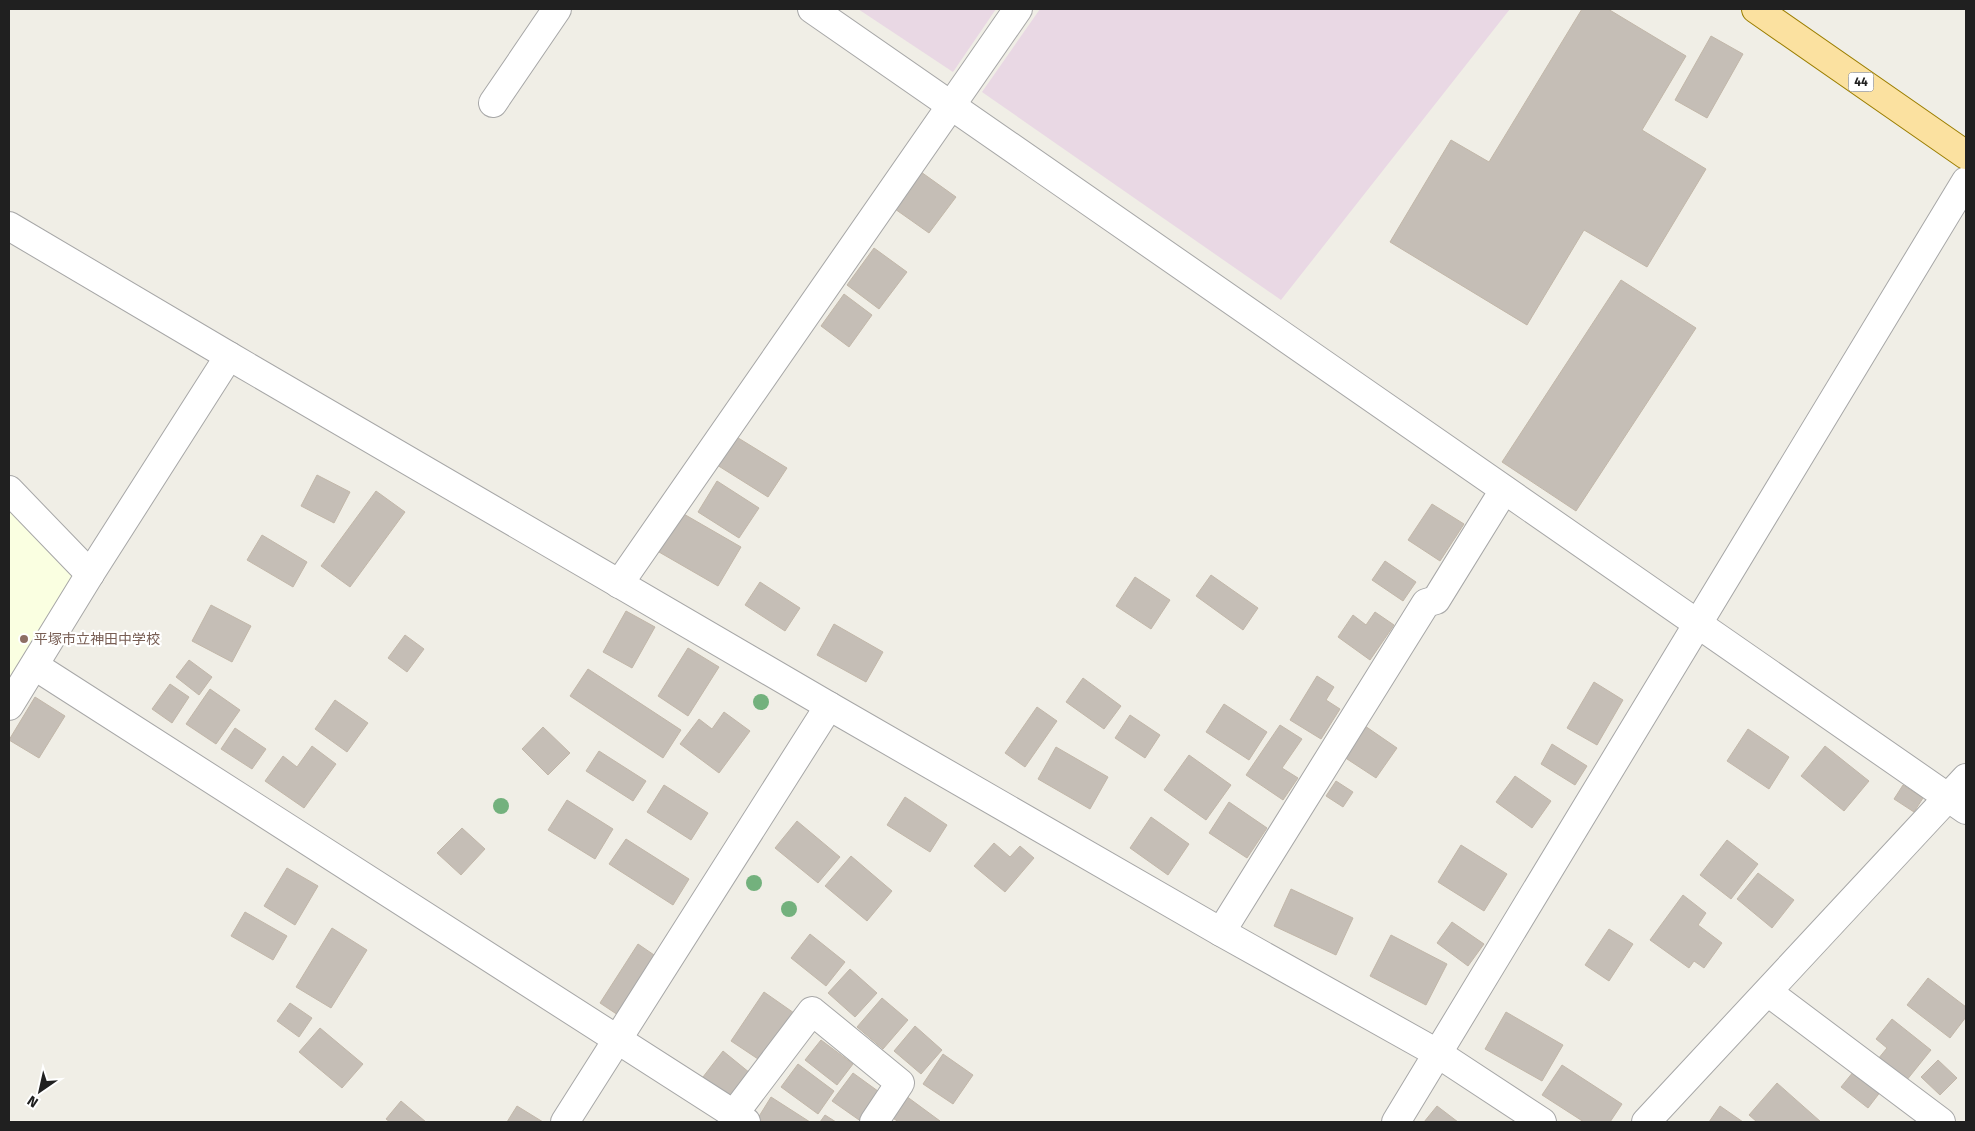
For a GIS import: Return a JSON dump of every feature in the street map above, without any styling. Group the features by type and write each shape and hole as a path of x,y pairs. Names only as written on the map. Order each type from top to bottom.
{"main road":[{"name":"44","path":"1756,9 1966,155"}],"street":[{"path":"493,103 557,9"},
{"path":"812,9 1697,624 1961,795 1768,992 1646,1122"},
{"path":"619,584 1018,9"},
{"path":"1396,1122 1966,181"},
{"path":"9,226 829,706 1221,932 1437,1053 1542,1122"},
{"path":"9,706 90,574 229,356"},
{"path":"9,490 90,574"},
{"path":"1221,932 1426,603 1436,600 1504,490"},
{"path":"35,666 740,1118 812,1011 900,1083 874,1122"},
{"path":"565,1122 619,1040 829,706"},
{"path":"1768,992 1941,1122"}],"shaded area":[{"path":"858,9 996,9 953,72"},
{"path":"1040,9 1510,9 1281,300 982,92"},
{"name":"平塚市立神田中学校","path":"9,505 73,570 71,591 9,687"}],"building":[{"path":"1582,9 1608,9 1686,56 1642,130 1706,169 1647,267 1584,230 1527,325 1390,242 1451,140 1489,162"},
{"path":"1711,36 1743,54 1707,118 1675,100"},
{"path":"921,172 956,197 929,233 895,209"},
{"path":"874,248 907,272 879,309 847,285"},
{"path":"1621,280 1696,328 1576,511 1502,462"},
{"path":"844,294 872,315 849,347 821,326"},
{"path":"735,436 787,468 768,497 717,465"},
{"path":"317,475 350,492 334,523 301,506"},
{"path":"717,481 759,508 739,538 698,512"},
{"path":"376,491 405,512 350,587 321,566"},
{"path":"1432,504 1464,524 1440,561 1408,540"},
{"path":"682,513 741,547 718,586 659,552"},
{"path":"262,535 307,562 293,587 247,560"},
{"path":"1385,561 1416,582 1403,601 1372,580"},
{"path":"1211,575 1258,608 1243,630 1196,596"},
{"path":"1135,577 1170,600 1151,629 1116,606"},
{"path":"760,582 800,608 785,631 745,605"},
{"path":"211,605 251,626 232,662 192,641"},
{"path":"626,611 655,627 632,668 603,652"},
{"path":"1375,612 1394,625 1370,660 1338,637 1353,615 1366,625"},
{"path":"834,624 883,652 866,682 817,655"},
{"path":"405,635 424,649 407,672 388,658"},
{"path":"688,648 719,667 688,716 658,696"},
{"path":"189,660 212,677 199,695 176,677"},
{"path":"588,669 681,730 663,758 570,696"},
{"path":"1317,676 1334,687 1326,700 1340,709 1321,739 1290,720"},
{"path":"1083,678 1121,706 1104,729 1066,702"},
{"path":"1594,682 1623,700 1597,745 1567,728"},
{"path":"170,684 189,697 172,723 152,709"},
{"path":"210,689 240,710 216,744 186,724"},
{"path":"35,697 65,716 39,758 9,740"},
{"path":"335,700 368,723 347,752 315,729"},
{"path":"1224,704 1267,732 1249,760 1206,732"},
{"path":"1037,707 1057,721 1025,767 1005,753"},
{"path":"724,712 750,731 719,773 680,744 699,719 712,729"},
{"path":"1130,715 1160,735 1145,758 1115,738"},
{"path":"1280,725 1302,739 1282,768 1298,778 1283,800 1246,775"},
{"path":"1365,726 1397,748 1376,778 1344,757"},
{"path":"543,727 570,753 548,775 522,749"},
{"path":"235,728 266,749 252,769 221,749"},
{"path":"1748,729 1789,757 1769,789 1727,761"},
{"path":"1552,744 1587,766 1575,785 1541,764"},
{"path":"312,746 336,764 304,808 265,781 283,756 297,767"},
{"path":"1825,746 1869,781 1844,811 1801,776"},
{"path":"1056,747 1108,777 1090,809 1038,779"},
{"path":"599,751 646,781 633,801 586,771"},
{"path":"1189,755 1231,785 1206,820 1164,790"},
{"path":"1515,776 1551,801 1532,828 1496,802"},
{"path":"1336,781 1353,792 1343,807 1326,796"},
{"path":"664,785 708,813 691,840 647,812"},
{"path":"1903,785 1923,798 1914,812 1894,799"},
{"path":"905,797 947,825 930,852 887,825"},
{"path":"567,800 613,829 595,859 548,830"},
{"path":"1229,802 1267,828 1247,858 1209,833"},
{"path":"1151,817 1189,844 1168,875 1130,848"},
{"path":"797,821 840,857 818,883 775,848"},
{"path":"462,828 485,849 461,875 437,853"},
{"path":"626,839 689,879 673,905 609,864"},
{"path":"1727,840 1758,864 1731,899 1700,875"},
{"path":"994,843 1010,857 1020,846 1034,858 1005,892 974,866"},
{"path":"1461,845 1507,874 1484,911 1438,882"},
{"path":"851,856 892,891 867,921 825,886"},
{"path":"287,868 318,886 295,925 264,906"},
{"path":"1758,873 1794,900 1772,928 1737,899"},
{"path":"1291,889 1353,918 1336,955 1274,926"},
{"path":"1683,895 1706,913 1698,925 1722,943 1704,968 1694,961 1689,968 1650,940"},
{"path":"245,912 287,936 273,960 231,936"},
{"path":"1452,922 1484,944 1468,966 1437,943"},
{"path":"332,928 367,950 331,1008 296,987"},
{"path":"1609,929 1633,944 1609,981 1585,965"},
{"path":"810,934 845,962 826,986 791,958"},
{"path":"1391,935 1447,964 1426,1005 1370,976"},
{"path":"638,944 657,957 618,1015 600,1003"},
{"path":"850,969 877,993 855,1017 828,993"},
{"path":"1928,978 1966,1007 1966,1017 1950,1038 1907,1005"},
{"path":"764,992 794,1013 761,1061 731,1041"},
{"path":"882,998 908,1020 883,1049 857,1027"},
{"path":"290,1003 312,1018 299,1037 277,1021"},
{"path":"1506,1012 1563,1045 1542,1081 1485,1049"},
{"path":"1892,1019 1931,1050 1906,1081 1878,1059 1887,1048 1876,1039"},
{"path":"915,1026 942,1050 921,1074 894,1051"},
{"path":"320,1028 363,1064 342,1088 299,1052"},
{"path":"821,1040 853,1064 837,1085 805,1060"},
{"path":"723,1051 750,1073 730,1099 703,1077"},
{"path":"943,1054 973,1075 953,1104 923,1084"},
{"path":"1938,1060 1957,1078 1940,1095 1921,1077"},
{"path":"798,1064 834,1091 818,1114 781,1087"},
{"path":"1562,1065 1622,1104 1610,1122 1584,1122 1542,1095"},
{"path":"1854,1071 1881,1091 1868,1108 1841,1087"},
{"path":"853,1073 882,1094 862,1122 832,1101"},
{"path":"1777,1083 1821,1122 1757,1122 1749,1115"},
{"path":"906,1096 940,1121 899,1122 891,1117"},
{"path":"771,1097 810,1122 764,1122 758,1118"},
{"path":"401,1101 426,1122 390,1122 386,1119"},
{"path":"517,1106 543,1122 507,1122"},
{"path":"1437,1106 1458,1122 1424,1122"},
{"path":"1720,1106 1743,1122 1709,1122"},
{"path":"825,1115 836,1122 820,1122"}],"place":[{"name":"平塚市立神田中学校","path":"24,639"}]}
